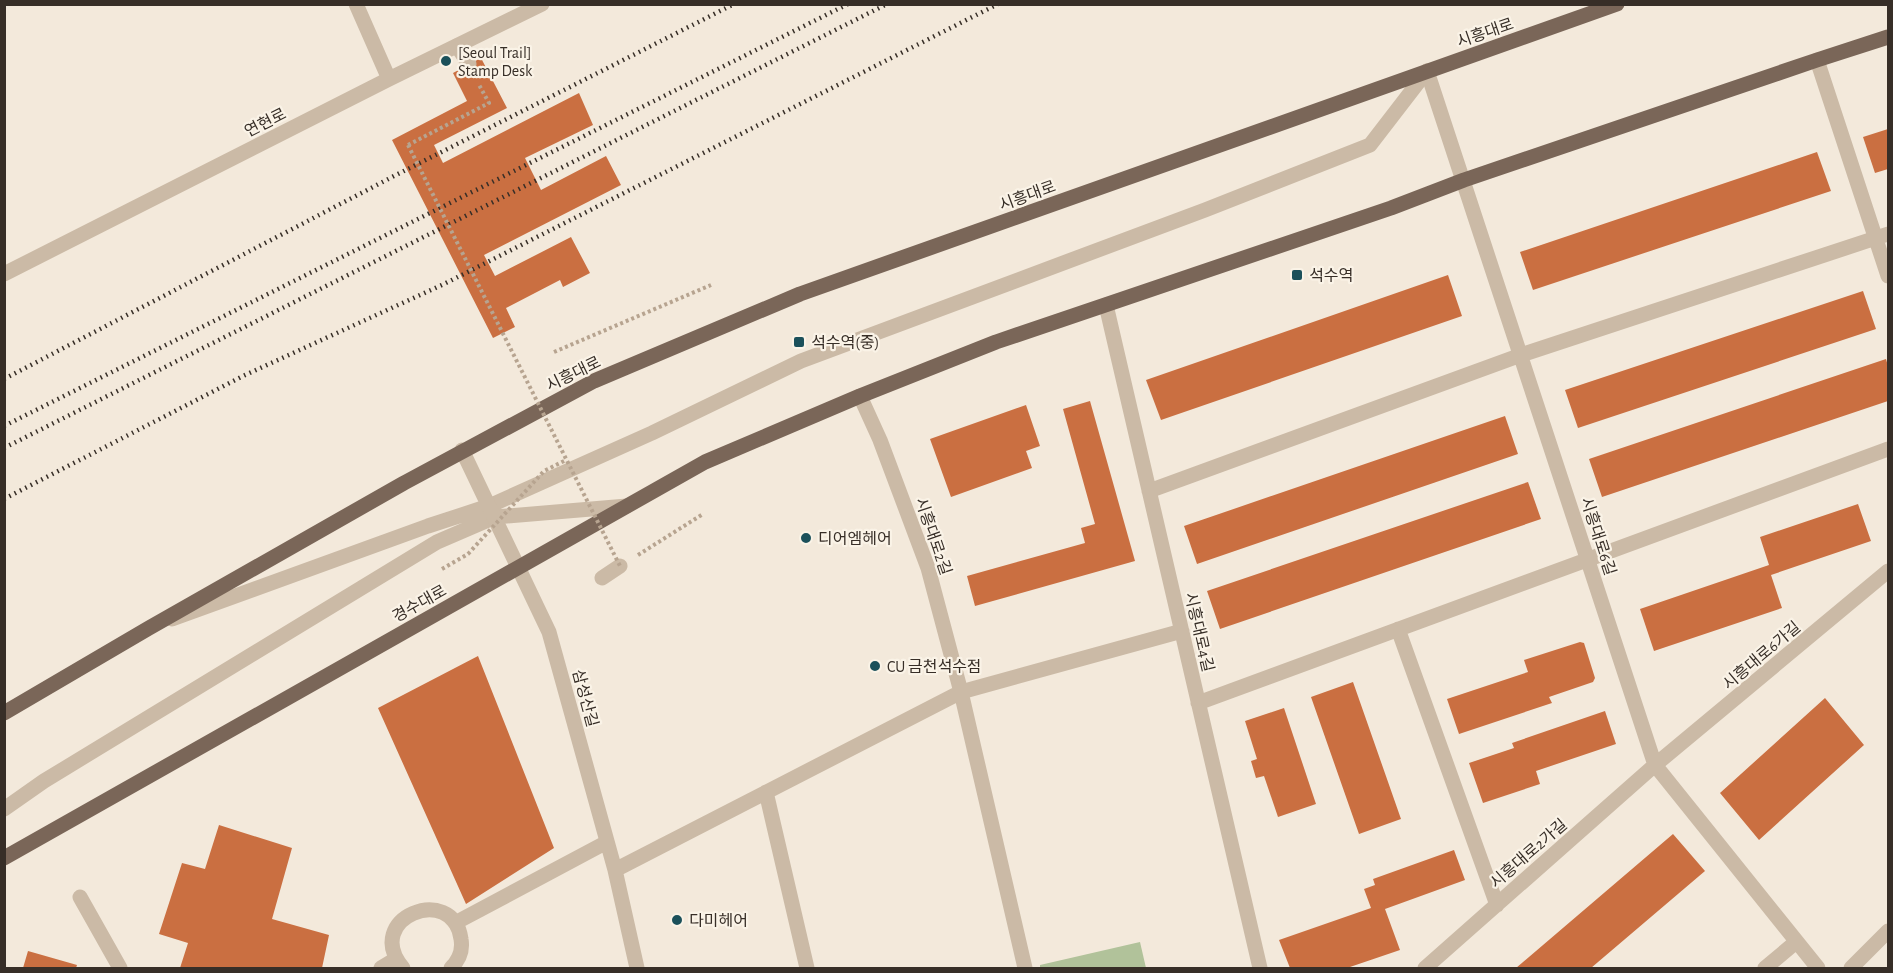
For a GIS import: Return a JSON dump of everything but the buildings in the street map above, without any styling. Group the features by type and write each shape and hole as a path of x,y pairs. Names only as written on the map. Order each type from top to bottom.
{"main road":[{"name":"시흥대로","path":"462,450 594,381 800,294 1617,4"},
{"path":"860,396 996,342 1391,208 1464,180 1888,37"},
{"name":"경수대로","path":"4,858 705,462 860,396"},
{"path":"4,713 462,450"}],"street":[{"path":"356,4 389,79"},
{"name":"연현로","path":"4,274 542,4"},
{"path":"457,46 469,64"},
{"path":"1817,60 1882,236 1888,276"},
{"path":"4,809 44,782 437,542 492,511 801,361 1205,210 1371,145 1428,71"},
{"name":"시흥대로6길","path":"1428,71 1655,765 1818,969"},
{"path":"1149,490 1521,355 1882,236"},
{"name":"시흥대로4길","path":"1106,305 1260,969"},
{"name":"시흥대로2길","path":"860,396 880,440 928,568 961,692 1025,969"},
{"path":"1198,703 1888,449"},
{"name":"삼성산길","path":"462,450 549,632 608,842 637,969"},
{"path":"149,628 428,526 492,511 627,506"},
{"path":"602,578 620,566"},
{"name":"시흥대로6가길","path":"1655,765 1888,571"},
{"path":"1398,629 1497,905"},
{"path":"615,870 961,692 1182,631"},
{"name":"시흥대로2가길","path":"1425,969 1655,765"},
{"path":"766,792 807,969"},
{"path":"455,923 608,842"},
{"path":"80,897 120,969"},
{"path":"381,969 399,964 392,948 397,926 414,911 425,909 436,910 447,915 455,923 460,933 462,943 460,953 451,969"},
{"path":"1851,969 1888,931"},
{"path":"1765,969 1796,942"}],"path":[{"path":"469,64 489,103 408,145 620,566 703,514"},
{"path":"555,352 711,285"},
{"path":"442,569 468,555 544,471 566,460"}],"green space":[{"path":"1140,942 1146,968 1040,968 1040,965"}],"railway":[{"path":"4,379 396,175 734,4"},
{"path":"4,426 848,4"},
{"path":"4,448 887,4"},
{"path":"4,499 243,376 444,284 998,4"}],"place":[{"name":"[Seoul Trail] Stamp Desk","path":"446,61"},
{"name":"석수역","path":"1297,275"},
{"name":"석수역(중)","path":"799,342"},
{"name":"디어엠헤어","path":"806,538"},
{"name":"CU 금천석수점","path":"875,666"},
{"name":"다미헤어","path":"677,920"}]}
